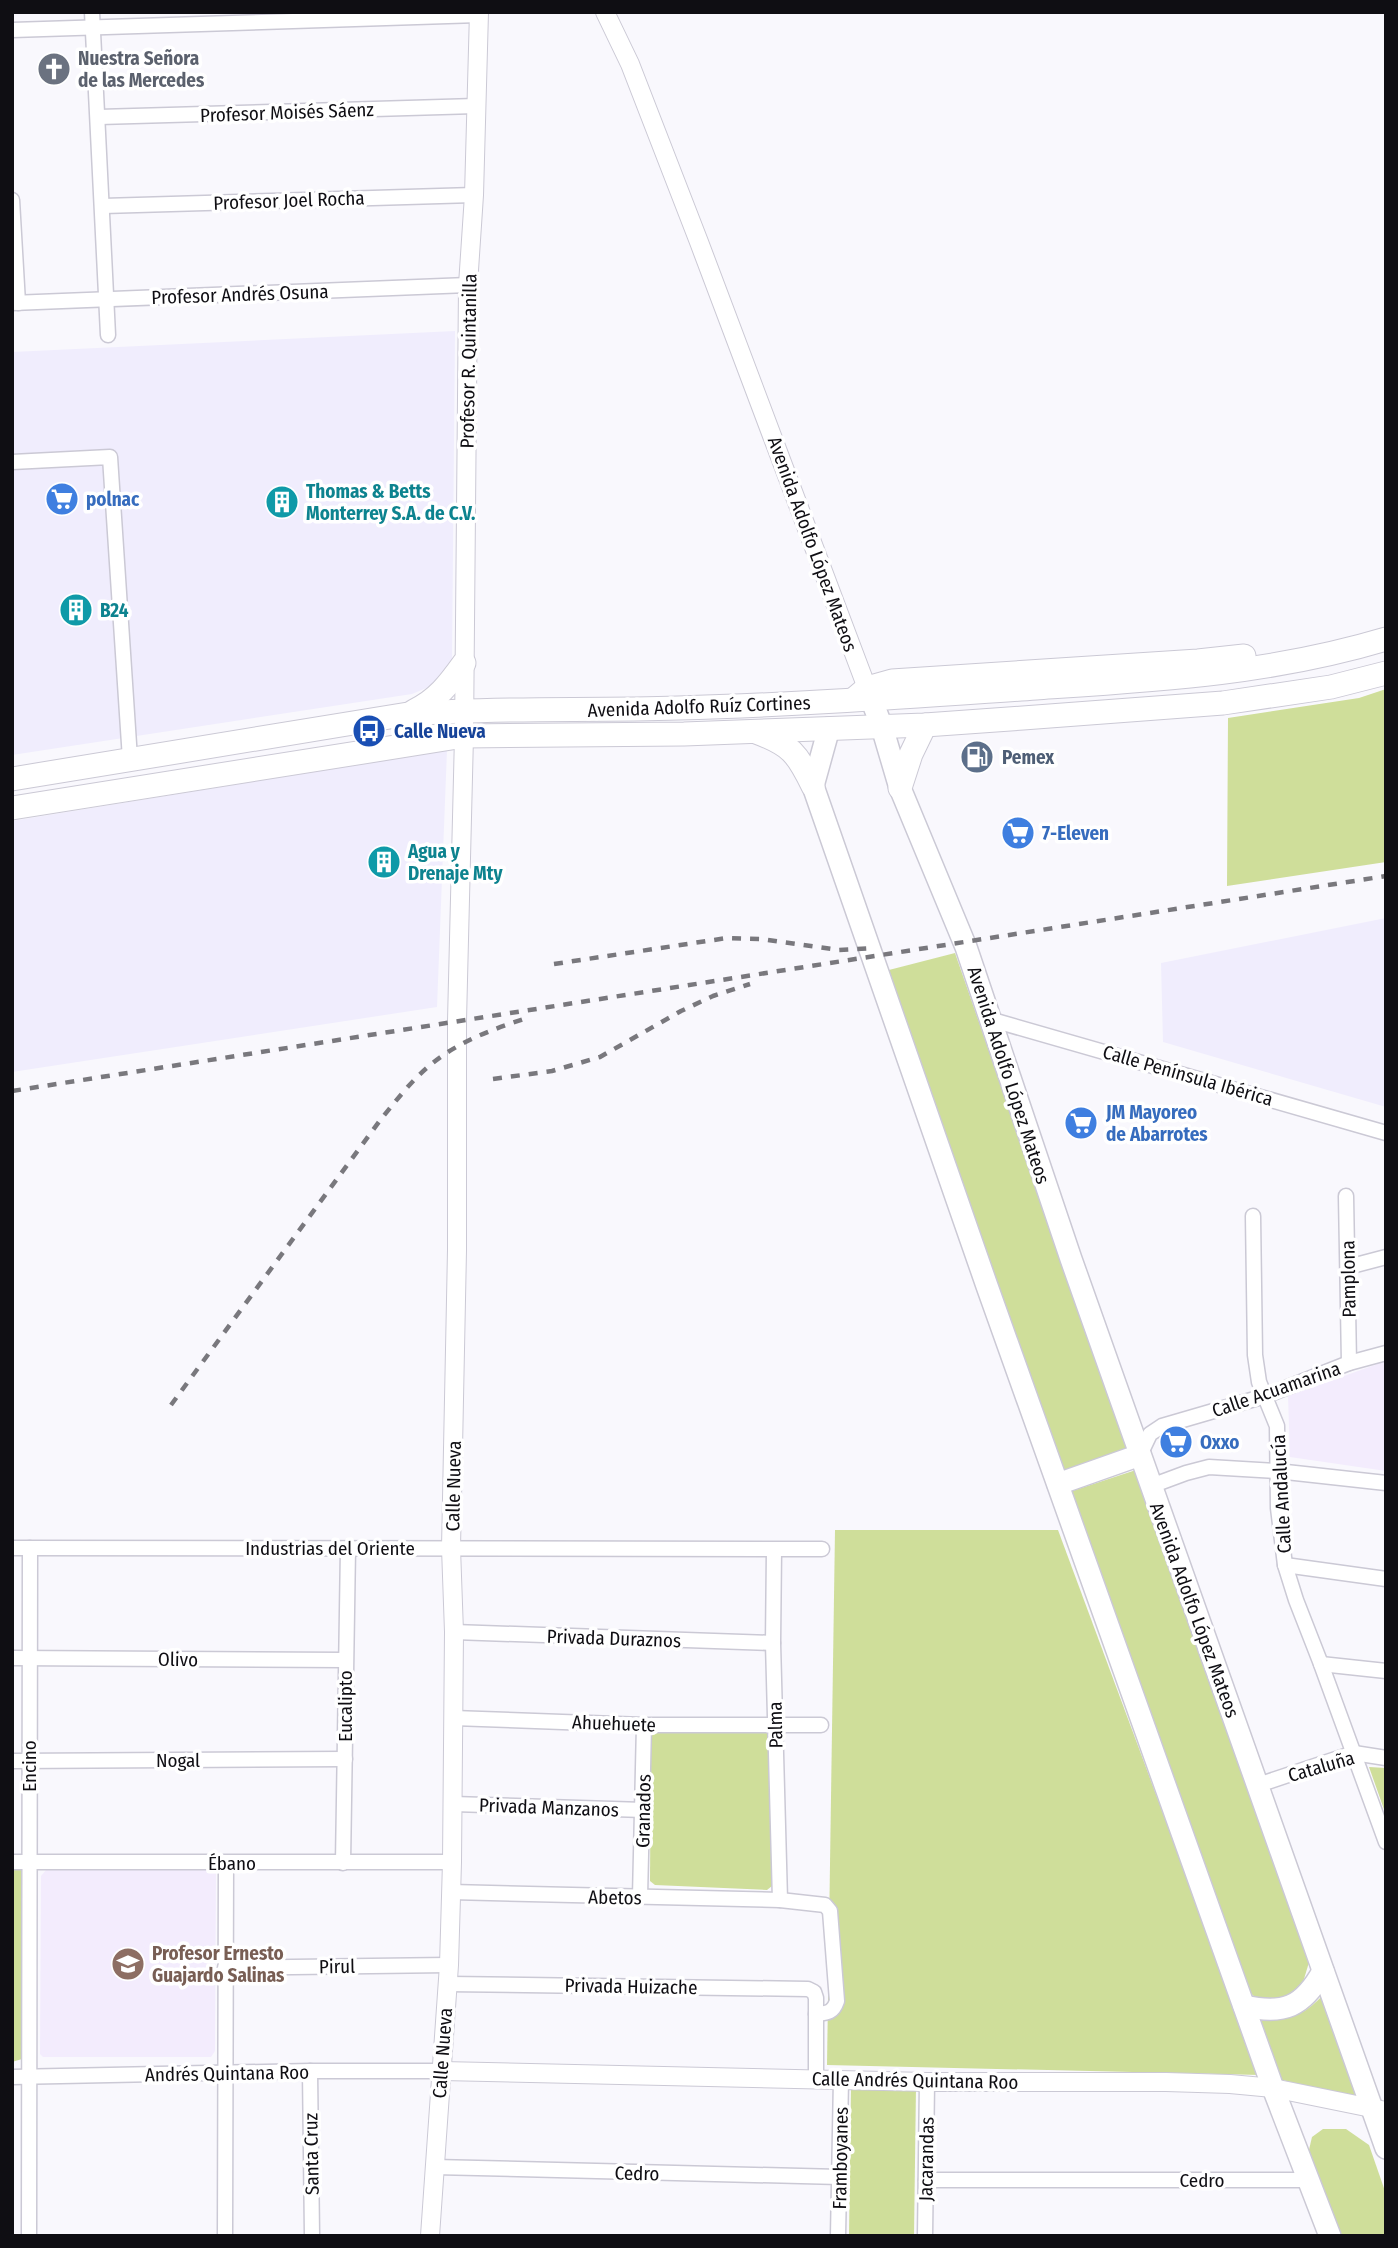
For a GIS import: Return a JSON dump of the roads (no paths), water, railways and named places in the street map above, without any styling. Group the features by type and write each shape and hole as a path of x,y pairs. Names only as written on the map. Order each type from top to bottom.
{"main road":[{"name":"Avenida Adolfo Ruíz Cortines","path":"863,690 892,681 1198,661 1273,652 1386,623"},
{"name":"Avenida Adolfo Ruíz Cortines","path":"12,779 408,714 464,709 674,708 863,690 1203,677 1340,653 1386,639"},
{"path":"408,714 435,698 464,663"},
{"name":"Avenida Adolfo Ruíz Cortines","path":"12,808 464,736 925,725 1223,703 1331,687 1386,673"},
{"name":"Avenida Adolfo López Mateos","path":"863,690 882,727 900,788 966,947 1140,1455 1323,1971 1379,2110 1386,2148"},
{"path":"813,786 829,728 863,690"},
{"path":"900,788 911,754 925,725"},
{"path":"753,731 776,740 791,750 800,760 813,786 964,1221 1273,2088 1330,2236"},
{"path":"1058,1484 1140,1455"},
{"path":"1244,2006 1280,2010 1294,2005 1313,1989 1323,1971"}],"street":[{"path":"92,12 108,335"},
{"name":"Avenida Adolfo López Mateos","path":"605,12 630,64 694,229 863,690"},
{"path":"12,30 479,14"},
{"name":"Profesor R. Quintanilla","path":"464,709 468,285 474,195 479,14"},
{"name":"Profesor Moisés Sáenz","path":"99,117 476,106"},
{"name":"Profesor Joel Rocha","path":"103,206 474,195"},
{"path":"12,200 15,303"},
{"name":"Profesor Andrés Osuna","path":"15,303 468,285"},
{"path":"12,462 110,457 130,759"},
{"name":"Calle Nueva","path":"430,2236 452,1892 454,1632 451,1548 457,1250 457,1021 464,709"},
{"name":"Calle Península Ibérica","path":"989,1019 1386,1133"},
{"name":"Pamplona","path":"1346,1196 1349,1363"},
{"name":"Calle Andalucía","path":"1253,1216 1255,1355 1259,1382 1276,1426 1280,1535 1285,1565 1386,1842"},
{"path":"1348,1267 1386,1256"},
{"name":"Calle Acuamarina","path":"1140,1455 1150,1434 1162,1426 1265,1396 1349,1363 1386,1353"},
{"path":"1151,1486 1209,1468 1276,1471 1386,1483"},
{"name":"Industrias del Oriente","path":"12,1548 821,1549"},
{"name":"Encino","path":"29,2236 30,1548"},
{"name":"Eucalipto","path":"344,1863 348,1548"},
{"name":"Palma","path":"774,1550 779,1900"},
{"path":"1285,1565 1386,1579"},
{"name":"Privada Duraznos","path":"454,1632 774,1643"},
{"name":"Olivo","path":"12,1658 345,1660"},
{"path":"1321,1664 1386,1671"},
{"name":"Ahuehuete","path":"453,1718 644,1725 821,1725"},
{"name":"Granados","path":"640,1897 644,1725"},
{"name":"Cataluña","path":"1258,1785 1354,1753 1386,1758"},
{"name":"Nogal","path":"12,1761 345,1759"},
{"name":"Privada Manzanos","path":"453,1804 644,1810"},
{"name":"Ébano","path":"12,1863 452,1863"},
{"path":"225,2236 226,1863"},
{"name":"Abetos","path":"452,1892 779,1900 825,1905 830,1911 837,2001 830,2012 816,2014"},
{"name":"Pirul","path":"225,1968 449,1965"},
{"name":"Privada Huizache","path":"447,1984 808,1989 814,1992 816,1998 816,2014"},
{"path":"816,2014 816,2079"},
{"name":"Santa Cruz","path":"310,2071 312,2236"},
{"name":"Andrés Quintana Roo","path":"12,2077 442,2071"},
{"name":"Calle Andrés Quintana Roo","path":"442,2071 927,2082 1166,2082 1273,2088 1379,2110"},
{"name":"Framboyanes","path":"838,2236 841,2080"},
{"name":"Jacarandas","path":"925,2236 927,2082"},
{"name":"Cedro","path":"434,2166 840,2176"},
{"name":"Cedro","path":"926,2180 1309,2180"}],"railway":[{"path":"12,1091 1386,876"},
{"path":"554,964 727,938 761,939 839,950 873,948"},
{"path":"493,1079 552,1071 600,1057 681,1011 713,996 750,984"},
{"path":"171,1405 381,1119 410,1085 440,1057 463,1043 527,1018"}],"place":[{"name":"Nuestra Señora de las Mercedes","path":"54,69"},
{"name":"polnac","path":"62,499"},
{"name":"Thomas & Betts Monterrey S.A. de C.V.","path":"282,502"},
{"name":"B24","path":"76,610"},
{"name":"Calle Nueva","path":"369,731"},
{"name":"Pemex","path":"977,757"},
{"name":"7-Eleven","path":"1018,833"},
{"name":"Agua y Drenaje Mty","path":"384,862"},
{"name":"JM Mayoreo de Abarrotes","path":"1081,1123"},
{"name":"Oxxo","path":"1176,1442"},
{"name":"Profesor Ernesto Guajardo Salinas","path":"128,1964"}]}
